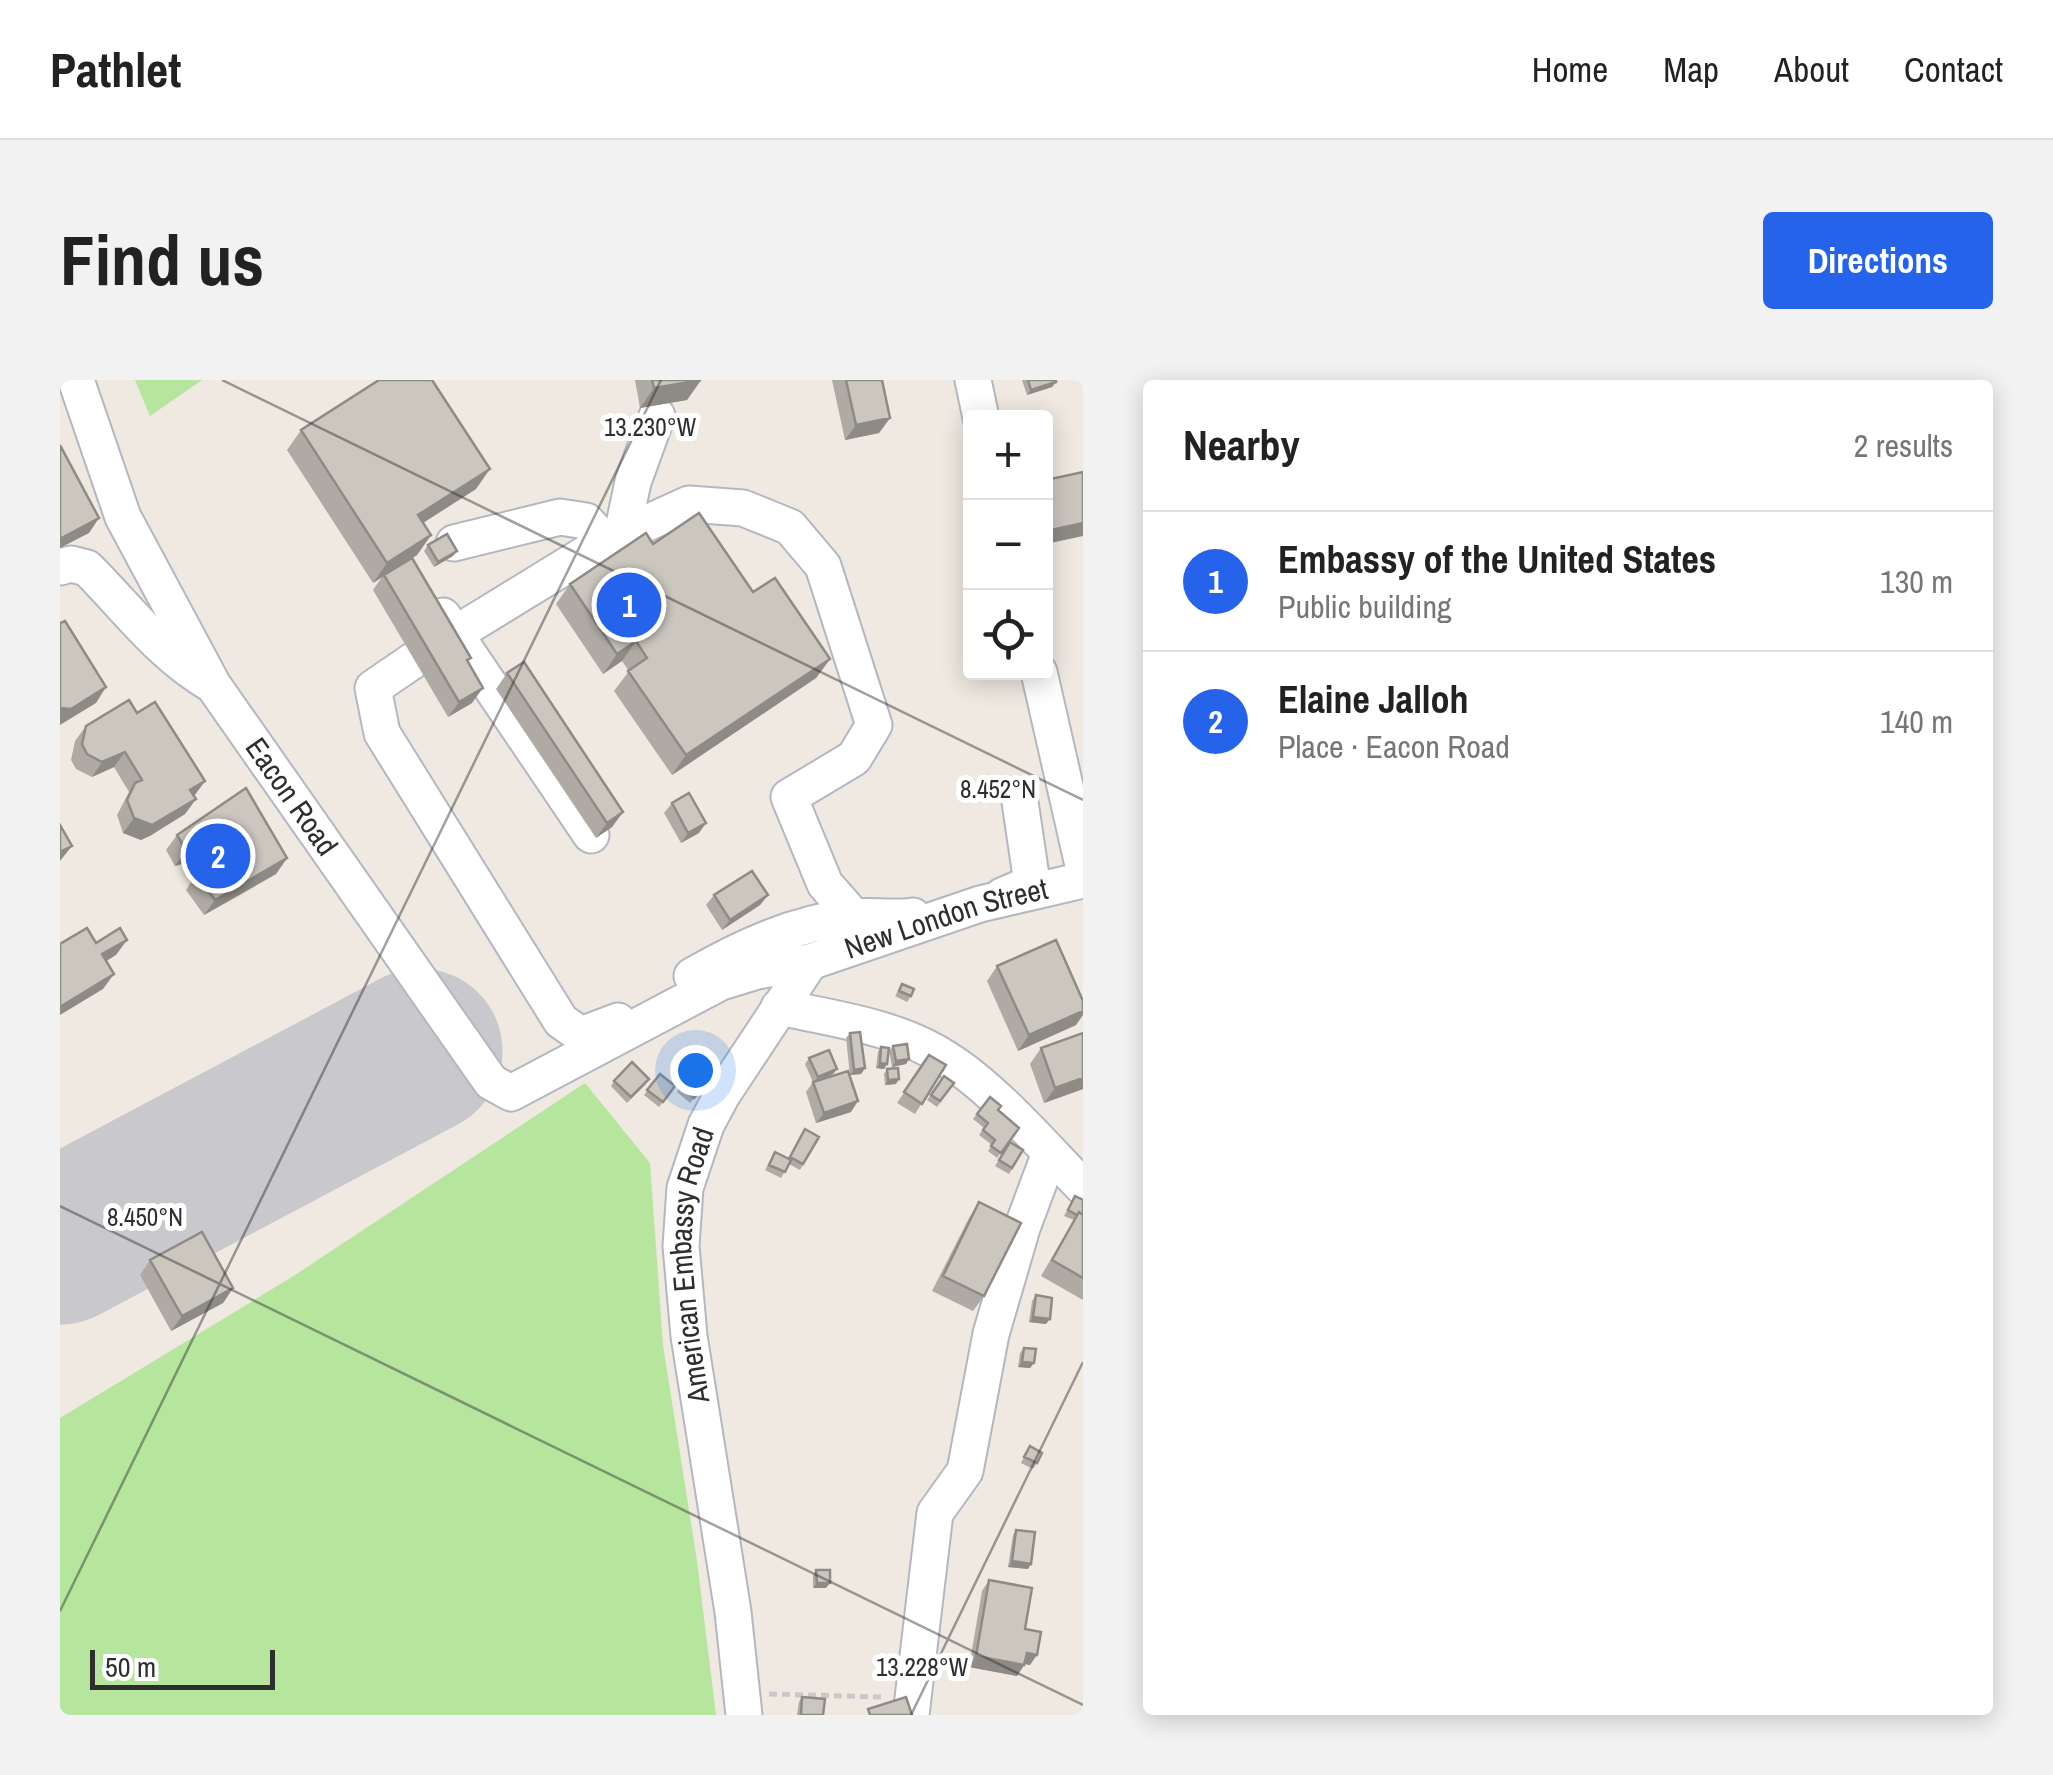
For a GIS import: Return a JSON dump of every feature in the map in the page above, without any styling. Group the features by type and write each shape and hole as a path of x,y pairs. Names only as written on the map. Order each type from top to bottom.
{"street":[{"name":"Eacon Road","path":"76,380 123,517 213,685 491,1082 511,1093 583,1046"},
{"path":"973,380 979,410"},
{"path":"614,538 658,416"},
{"path":"853,916 825,884 789,797 854,758 874,725 823,566 790,527 744,508 689,504 614,538 373,688 382,733 561,1021 583,1046 737,950 812,924 853,916 900,918 990,901 1032,882 1019,795"},
{"path":"454,542 560,516 586,521 614,538"},
{"path":"60,567 70,564 87,568 159,648 213,685"},
{"path":"422,587 437,645 591,835"},
{"path":"1041,680 1083,865"},
{"name":"New London Street","path":"583,1046 721,982 810,962 980,904 1083,880"},
{"name":"American Embassy Road","path":"742,1704 730,1594 690,1336 682,1218 685,1188 706,1125 810,962"},
{"path":"779,1006 868,1026 947,1058 1083,1187"},
{"path":"912,1706 935,1513 964,1471 991,1334 1022,1228 1050,1153"}],"path":[{"path":"742,1704 912,1706"}],"green space":[{"path":"135,380 202,380 150,416"},
{"path":"585,1083 650,1163 663,1345 697,1561 716,1715 60,1715 60,1418 292,1277"}],"building":[{"path":"379,380 432,380 490,469 418,515 431,535 387,563 301,430"},
{"path":"652,380 701,380 654,388"},
{"path":"846,380 882,380 890,418 856,425"},
{"path":"1028,380 1056,380 1056,382 1031,390"},
{"path":"60,445 99,518 60,539"},
{"path":"1083,472 1083,523 1053,530 1053,478"},
{"path":"699,513 753,592 775,578 830,659 686,755 628,671 647,658 636,641 617,654 570,584 646,533 653,544"},
{"path":"447,534 457,551 438,562 428,545"},
{"path":"412,558 471,658 467,660 483,688 459,702 384,575"},
{"path":"65,621 106,687 71,709 60,708 60,623"},
{"path":"524,662 623,812 607,823 507,673"},
{"path":"129,700 137,713 155,702 205,781 190,790 196,799 152,825 134,818 127,800 135,783 142,780 125,752 102,762 87,754 82,744 86,726"},
{"path":"246,788 287,858 215,900 196,874 211,864 199,847 186,850 177,835"},
{"path":"689,793 706,823 688,833 672,803"},
{"path":"60,825 72,846 60,852"},
{"path":"752,871 768,895 730,920 714,895"},
{"path":"87,928 96,943 120,928 127,940 102,954 114,974 60,1007 60,944"},
{"path":"1056,940 1083,1001 1083,1011 1029,1035 997,966"},
{"path":"902,984 914,989 911,996 899,991"},
{"path":"860,1032 865,1068 854,1070 850,1033"},
{"path":"1083,1033 1083,1078 1055,1088 1041,1048"},
{"path":"907,1044 909,1059 896,1061 893,1046"},
{"path":"881,1047 889,1048 887,1064 880,1063"},
{"path":"829,1050 837,1069 818,1077 809,1058"},
{"path":"929,1055 946,1065 922,1104 904,1092"},
{"path":"632,1062 649,1079 631,1097 614,1081"},
{"path":"898,1068 899,1079 888,1080 887,1069"},
{"path":"696,1069 709,1080 694,1098 680,1086"},
{"path":"848,1071 858,1101 824,1113 813,1082"},
{"path":"660,1074 675,1086 663,1102 647,1090"},
{"path":"944,1076 954,1083 940,1101 931,1095"},
{"path":"990,1097 1001,1106 998,1110 1019,1128 1001,1153 991,1146 995,1140 983,1130 988,1123 977,1114"},
{"path":"805,1129 819,1137 803,1164 790,1157"},
{"path":"1010,1142 1023,1150 1012,1168 999,1160"},
{"path":"775,1152 791,1160 785,1172 769,1165"},
{"path":"1075,1196 1083,1200 1083,1215 1068,1210"},
{"path":"979,1202 1021,1223 984,1296 943,1276"},
{"path":"1079,1212 1083,1215 1083,1278 1052,1260"},
{"path":"202,1232 233,1288 182,1316 150,1260"},
{"path":"1036,1295 1052,1298 1050,1319 1033,1317"},
{"path":"1024,1348 1036,1349 1034,1363 1022,1362"},
{"path":"1030,1446 1042,1453 1037,1463 1024,1457"},
{"path":"1016,1530 1035,1532 1031,1564 1012,1561"},
{"path":"816,1570 830,1570 830,1583 817,1583"},
{"path":"989,1580 1032,1588 1025,1629 1041,1632 1037,1655 1027,1653 1024,1665 976,1656"},
{"path":"802,1697 825,1699 823,1715 801,1715"},
{"path":"906,1697 912,1715 870,1715 868,1709"}],"runway":[{"path":"60,1242 420,1051"}],"place":[{"name":"Embassy of the United States","path":"629,605"},
{"name":"Elaine Jalloh","path":"218,856"}]}
